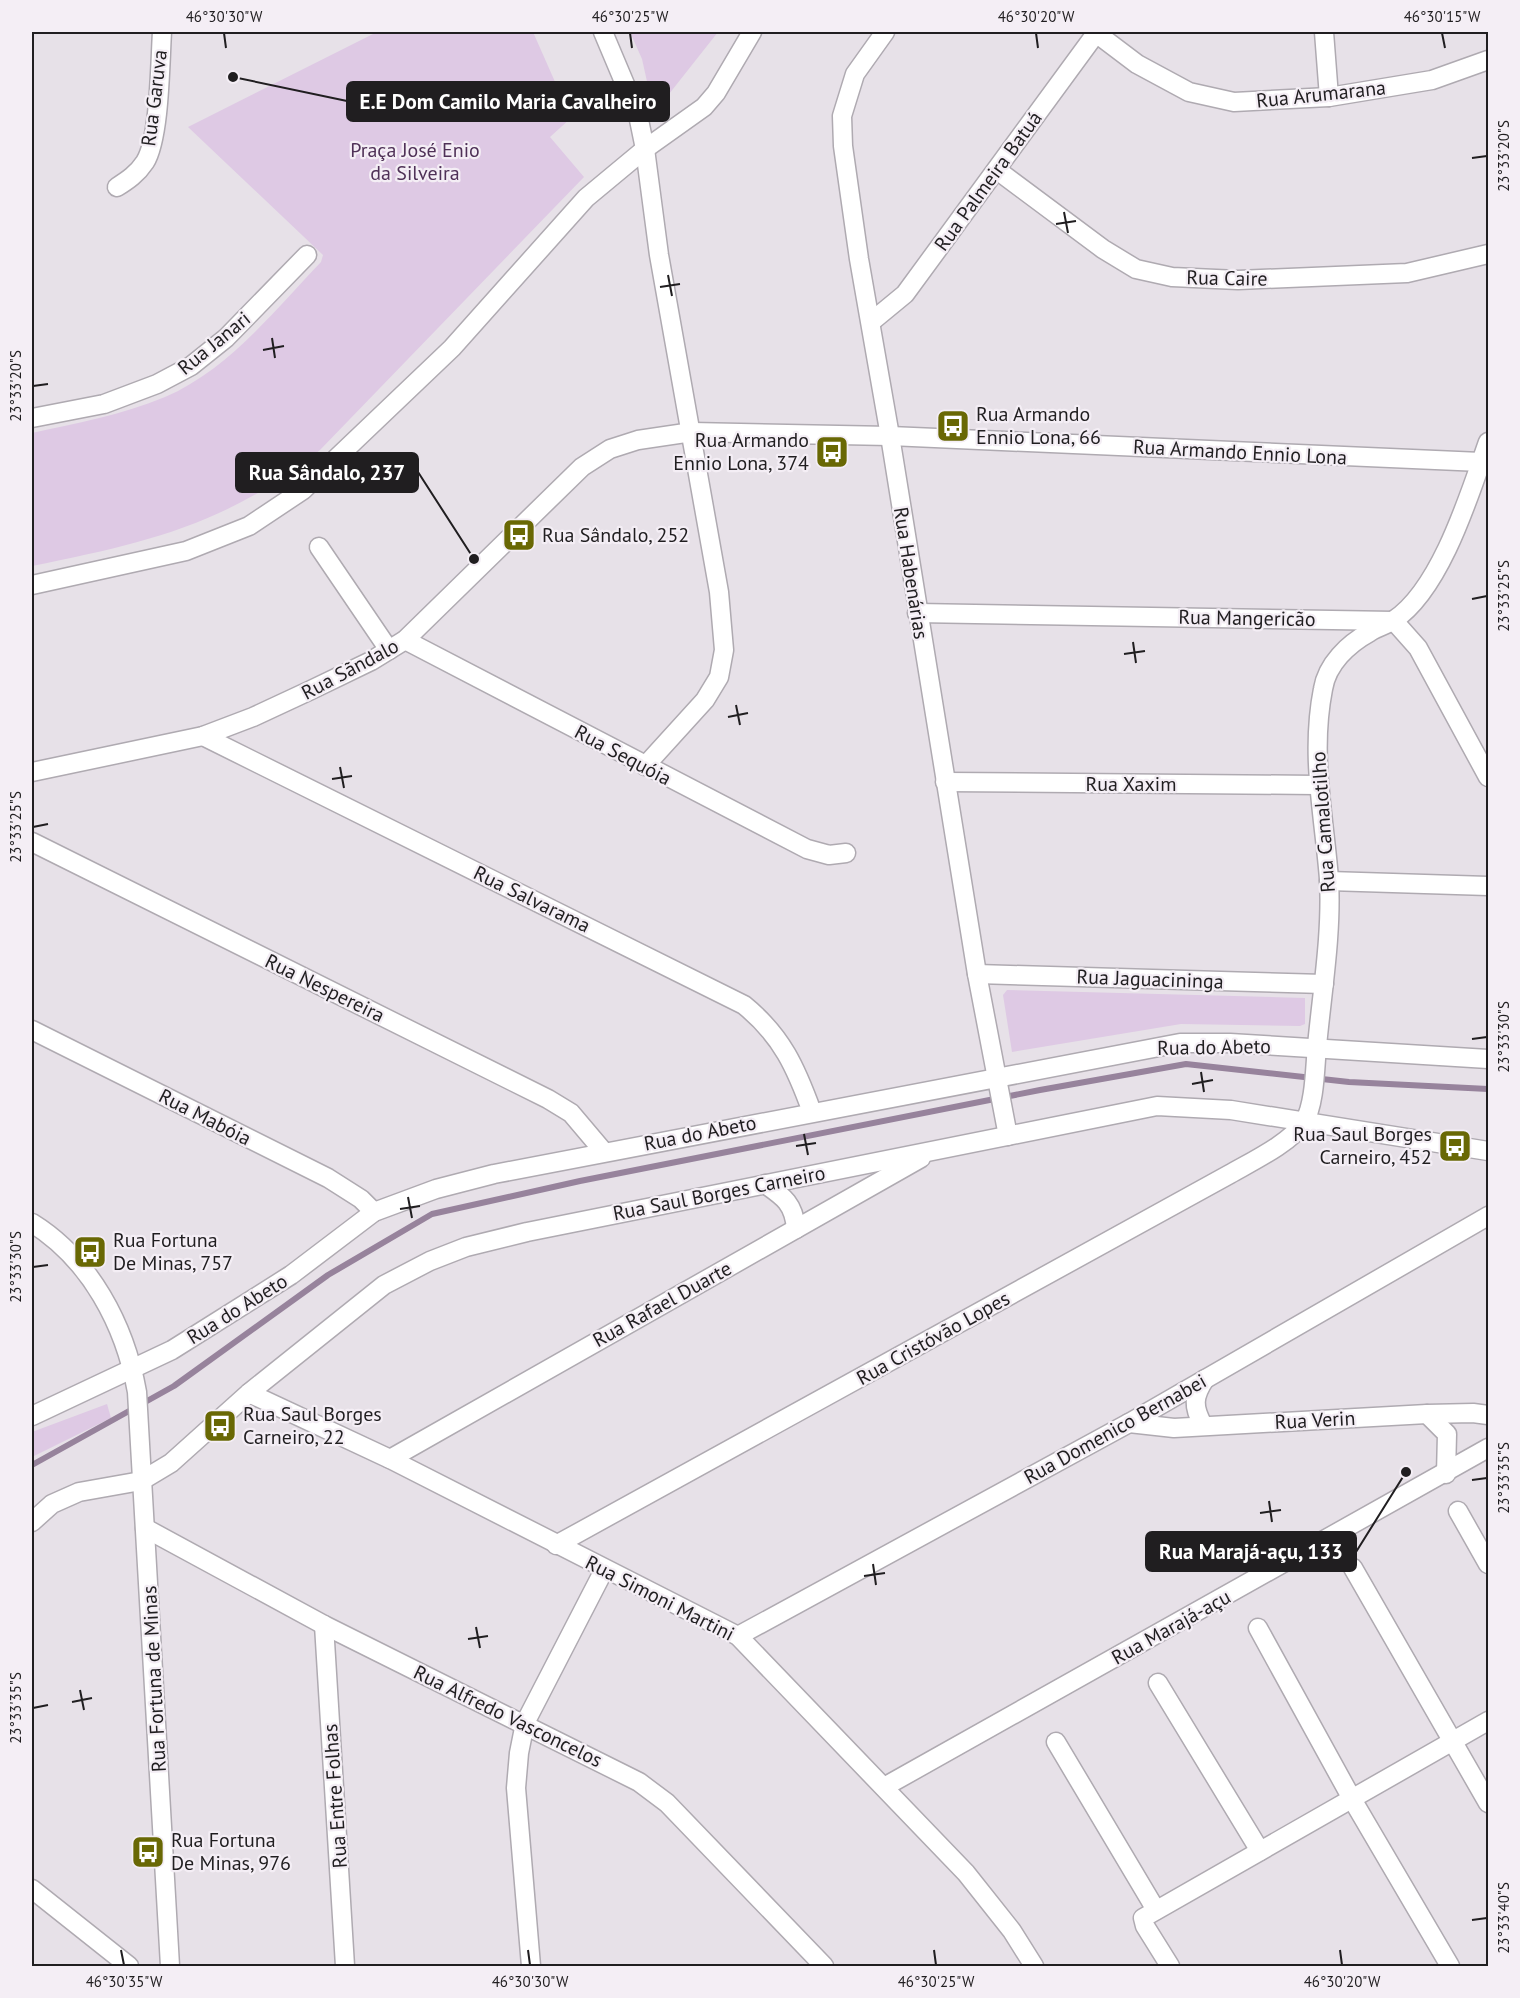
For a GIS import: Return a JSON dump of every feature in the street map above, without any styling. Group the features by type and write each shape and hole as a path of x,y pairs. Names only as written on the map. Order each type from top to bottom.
{"street":[{"name":"Rua Garuva","path":"117,187 133,177 146,161 157,99 162,32"},
{"path":"603,32 638,116 645,149 659,255 719,592 724,650 719,677 705,700 645,766"},
{"path":"32,585 186,551 249,526 303,490 452,348 586,198 645,149 704,107 716,93 752,32"},
{"name":"Rua Habenárias","path":"885,32 855,74 842,116 857,248 891,436 917,613 977,974 1007,1129"},
{"name":"Rua Palmeira Batuá","path":"871,322 904,294 1096,32"},
{"name":"Rua Arumarana","path":"1096,32 1137,64 1190,92 1234,102 1329,97 1432,80 1488,60"},
{"path":"1324,32 1329,97"},
{"name":"Rua Caire","path":"997,170 1103,249 1136,269 1172,277 1238,280 1395,274 1488,254"},
{"name":"Rua Janari","path":"32,418 104,404 157,384 191,366 226,338 307,255"},
{"name":"Rua Sãndalo","path":"32,772 203,736 263,712 389,650 405,640 582,467 610,449 638,440 692,432 891,436"},
{"name":"Rua Armando Ennio Lona","path":"891,436 1481,462"},
{"name":"Rua Camalotilho","path":"1306,1116 1316,1056 1324,984 1329,880 1317,785 1323,688 1332,667 1350,644 1394,621 1413,603 1436,567 1464,513 1488,442"},
{"path":"319,547 389,650"},
{"name":"Rua Mangericão","path":"917,613 1394,621"},
{"path":"1394,621 1418,648 1488,777"},
{"name":"Rua Sequóia","path":"405,640 807,849 829,855 846,853"},
{"name":"Rua Salvarama","path":"203,736 744,1005 765,1022 780,1041 796,1069 812,1112"},
{"name":"Rua Xaxim","path":"945,782 1317,785"},
{"name":"Rua Nespereira","path":"32,842 548,1099 571,1113 604,1152"},
{"path":"1329,880 1488,886"},
{"name":"Rua Jaguacininga","path":"977,974 1324,984"},
{"name":"Rua Mabóia","path":"32,1030 328,1178 361,1199 374,1212"},
{"name":"Rua do Abeto","path":"32,1416 172,1350 291,1275 374,1212 436,1189 494,1173 812,1112 998,1083 1180,1043 1316,1056 1488,1059"},
{"name":"Rua Saul Borges Carneiro","path":"32,1522 52,1504 79,1492 141,1481 171,1463 249,1393 384,1286 430,1261 466,1247 527,1232 936,1150 1007,1129 1157,1106 1306,1116 1488,1151"},
{"name":"Rua Cristóvão Lopes","path":"556,1545 1230,1174 1268,1151 1306,1116"},
{"name":"Rua Rafael Duarte","path":"390,1459 936,1150"},
{"path":"765,1184 789,1202 795,1214 796,1228"},
{"name":"Rua Domenico Bernabei","path":"738,1636 1129,1423 1488,1216"},
{"path":"32,1223 72,1254 104,1297 133,1368"},
{"name":"Rua Fortuna de Minas","path":"133,1368 137,1392 170,1966"},
{"path":"1203,1425 1194,1405 1196,1394 1205,1379"},
{"name":"Rua Simoni Martini","path":"249,1393 390,1459 604,1570 738,1636 966,1873 1012,1931 1034,1966"},
{"path":"1427,1414 1447,1434 1449,1448 1446,1474"},
{"name":"Rua Verin","path":"1129,1423 1157,1428 1427,1414 1488,1415"},
{"name":"Rua Marajá-açu","path":"884,1787 1446,1474 1488,1448"},
{"path":"1458,1510 1488,1564"},
{"name":"Rua Alfredo Vasconcelos","path":"145,1528 324,1625 525,1723 639,1782 667,1803 824,1966"},
{"path":"1353,1568 1488,1803"},
{"path":"531,1966 516,1788 519,1753 525,1723 604,1570"},
{"name":"Rua Entre Folhas","path":"324,1625 345,1966"},
{"path":"1258,1628 1352,1798 1450,1966"},
{"path":"1158,1683 1260,1851"},
{"path":"1170,1966 1142,1920 1488,1721"},
{"path":"1056,1742 1156,1910"},
{"path":"32,1889 129,1966"}],"green space":[{"name":"Praça José Enio da Silveira","path":"377,32 533,32 571,118 550,137 584,177 320,450 286,476 252,497 184,528 112,549 32,566 32,433 132,409 165,397 188,385 230,355 268,319 321,262 323,255 188,127"},
{"path":"630,32 718,32 654,113 642,59"},
{"path":"1007,990 1305,998 1305,1024 1300,1026 1181,1024 1012,1052 1003,995"},
{"path":"107,1404 111,1418 32,1457 32,1432"}],"waterway":[{"path":"32,1465 174,1386 328,1275 432,1214 580,1181 1040,1090 1186,1064 1349,1082 1488,1089"}],"place":[{"name":"E.E Dom Camilo Maria Cavalheiro","path":"233,77"},
{"name":"Rua Armando Ennio Lona, 66","path":"953,426"},
{"name":"Rua Armando Ennio Lona, 374","path":"832,452"},
{"name":"Rua Sândalo, 252","path":"519,535"},
{"name":"Rua Sândalo, 237","path":"474,559"},
{"name":"Rua Saul Borges Carneiro, 452","path":"1455,1146"},
{"name":"Rua Fortuna De Minas, 757","path":"90,1252"},
{"name":"Rua Saul Borges Carneiro, 22","path":"220,1426"},
{"name":"Rua Marajá-açu, 133","path":"1406,1472"},
{"name":"Rua Fortuna De Minas, 976","path":"148,1852"}]}
